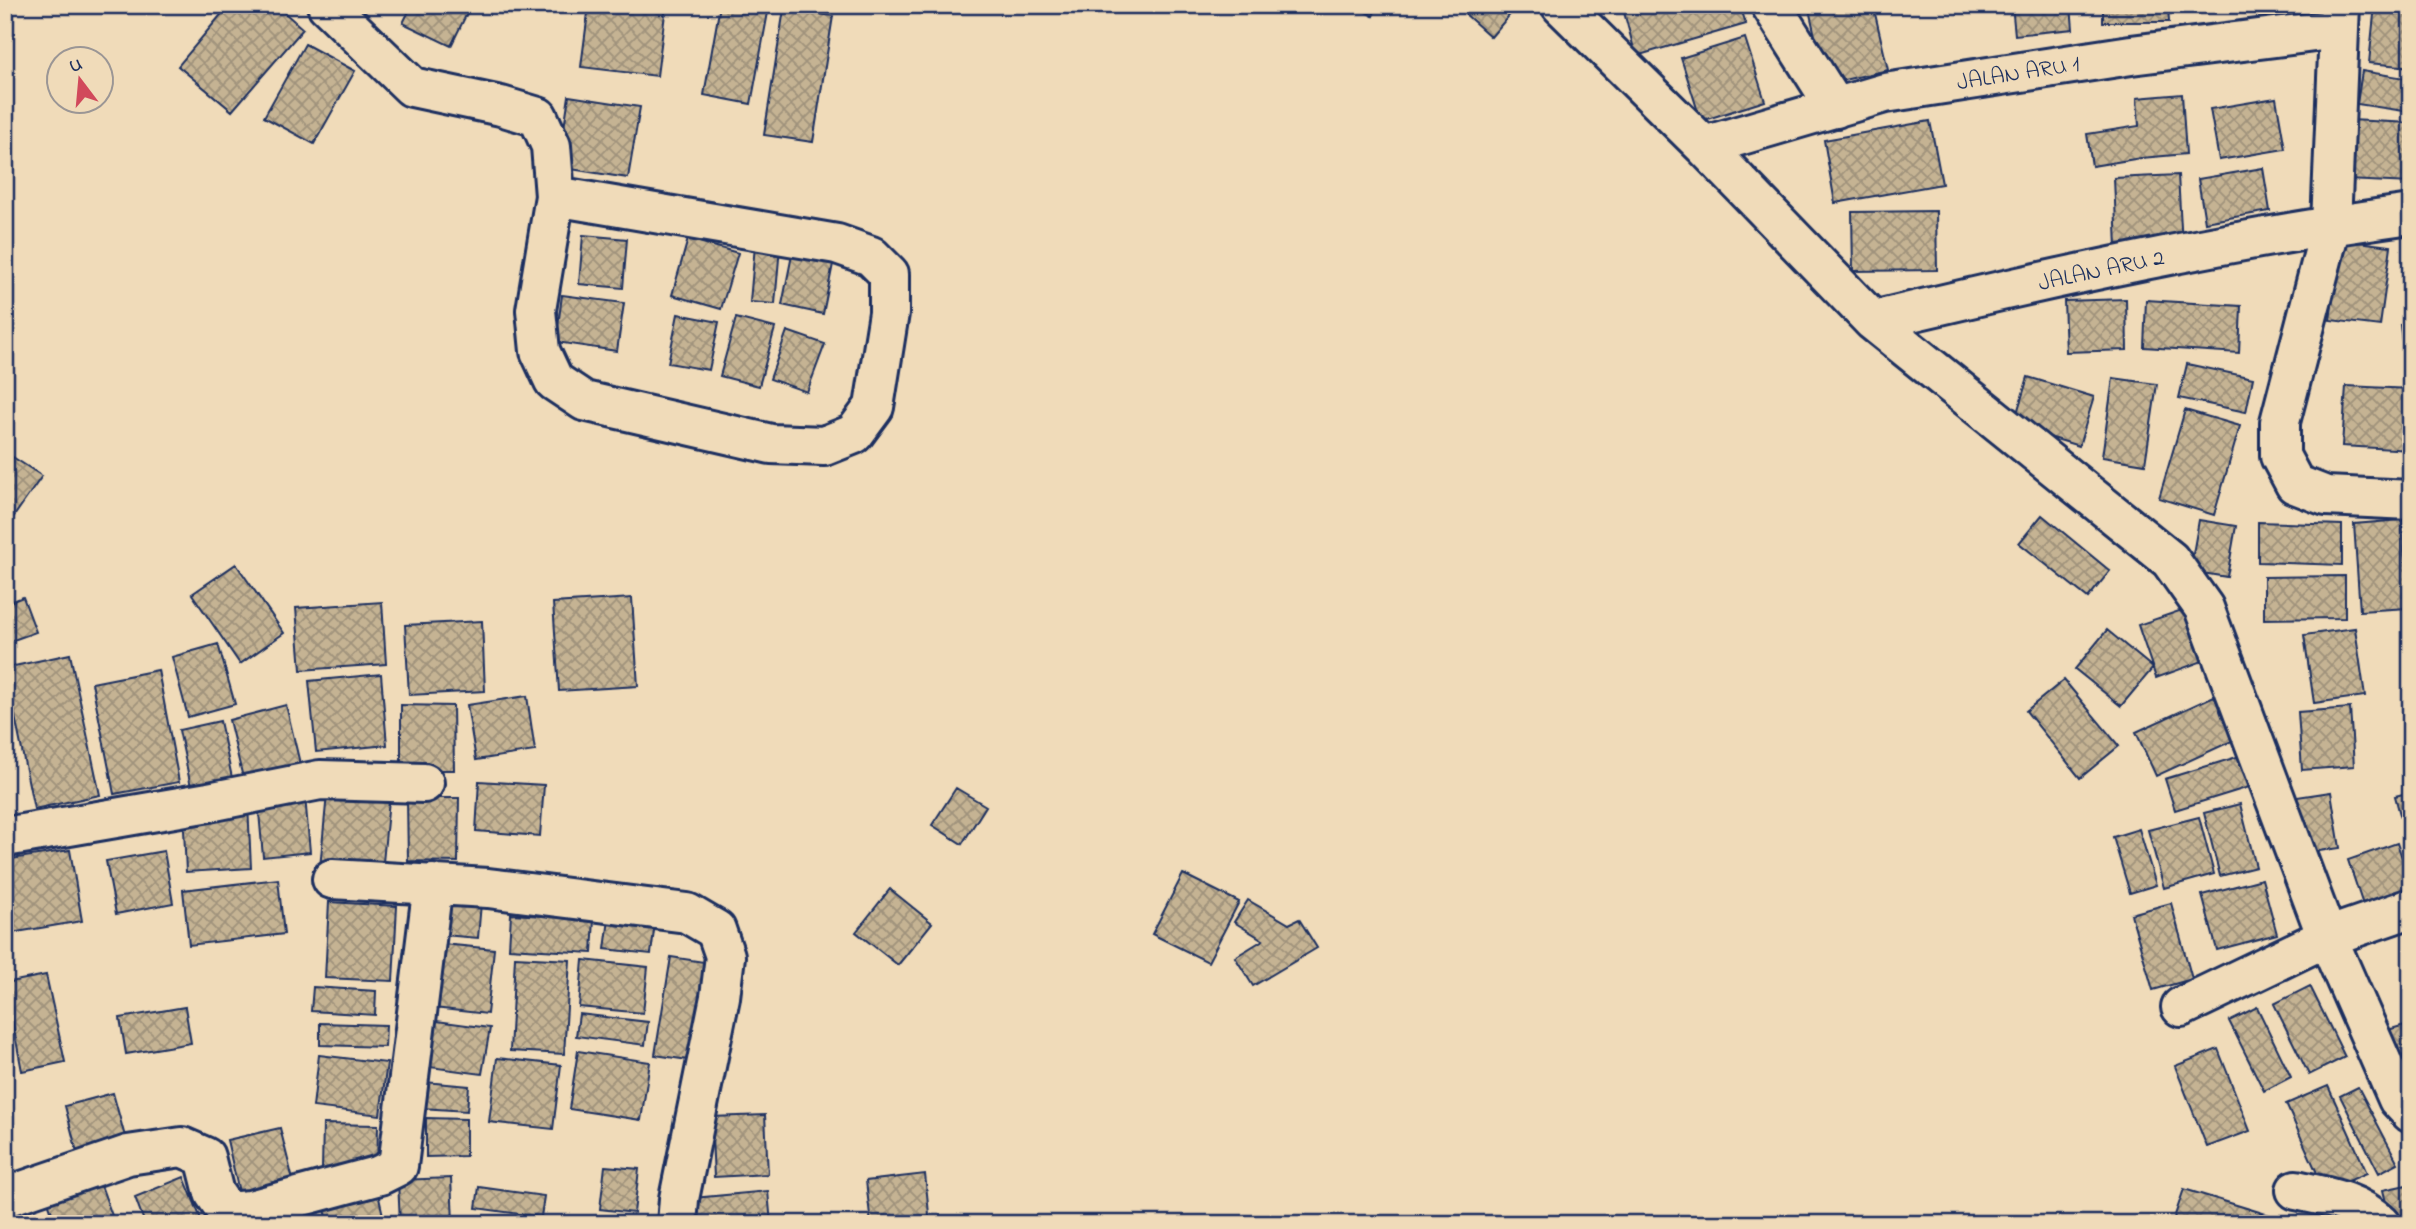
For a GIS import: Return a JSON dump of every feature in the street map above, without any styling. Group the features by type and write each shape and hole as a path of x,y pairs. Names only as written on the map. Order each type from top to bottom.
{"street":[{"path":"327,5 412,87 501,106 537,117 551,146 555,196 536,310 540,351 554,382 584,401 771,444 824,446 854,434 874,407 889,313 889,274 871,256 837,244 555,196"},
{"path":"1560,5 1704,146 1873,321 2170,560 2204,608 2327,937 2398,1099 2411,1113"},
{"path":"1771,5 1836,107"},
{"path":"2339,17 2331,225 2280,422 2280,456 2295,484 2326,496 2411,500"},
{"name":"JALAN ARU 1","path":"1704,146 1885,93 2131,55 2339,17"},
{"name":"JALAN ARU 2","path":"1873,321 2005,289 2179,253 2331,225 2411,214"},
{"path":"5,837 209,802 320,779 424,783"},
{"path":"332,879 488,888 687,913 716,930 725,956 720,997 677,1224"},
{"path":"5,1197 128,1155 182,1147 205,1157 214,1193 227,1212 250,1210 380,1175 398,1166 433,884"},
{"path":"2181,1007 2327,937 2411,908"},
{"path":"2296,1190 2343,1200 2367,1211 2381,1224"}],"building":[{"path":"229,5 276,5 303,29 232,111 178,66"},
{"path":"412,5 471,5 451,46 403,23"},
{"path":"589,5 666,6 657,76 581,67"},
{"path":"720,5 769,7 751,104 704,95"},
{"path":"1353,5 1378,5 1373,16"},
{"path":"1455,5 1518,5 1491,37"},
{"path":"1622,5 1740,5 1746,24 1636,56"},
{"path":"1808,5 1873,5 1888,70 1826,84"},
{"path":"2012,5 2071,5 2073,29 2015,35"},
{"path":"2103,5 2168,5 2169,22 2103,22"},
{"path":"2375,5 2411,5 2411,67 2369,63"},
{"path":"784,9 833,16 813,142 764,135"},
{"path":"1745,38 1765,101 1701,121 1681,58"},
{"path":"305,44 355,71 314,144 264,117"},
{"path":"2362,71 2411,79 2411,112 2357,104"},
{"path":"2182,94 2186,154 2092,166 2087,134 2139,126 2137,98"},
{"path":"569,96 640,107 628,178 558,167"},
{"path":"2276,98 2285,149 2219,160 2210,109"},
{"path":"2350,120 2411,123 2411,183 2347,180"},
{"path":"1930,121 1942,184 1835,203 1824,140"},
{"path":"2263,168 2270,211 2205,222 2198,179"},
{"path":"2178,175 2182,245 2117,248 2114,178"},
{"path":"1936,211 1937,270 1853,271 1852,212"},
{"path":"583,235 627,239 623,288 579,284"},
{"path":"688,239 738,253 721,309 672,295"},
{"path":"2341,240 2391,246 2380,326 2330,320"},
{"path":"755,245 780,247 775,304 750,302"},
{"path":"792,255 833,264 823,314 782,305"},
{"path":"562,295 624,303 617,351 556,342"},
{"path":"2126,299 2127,350 2066,352 2064,301"},
{"path":"2146,300 2241,306 2239,353 2144,347"},
{"path":"678,314 719,322 709,370 668,363"},
{"path":"736,318 775,328 759,386 720,376"},
{"path":"2411,324 2411,374 2406,375 2400,325"},
{"path":"787,331 825,344 807,392 770,379"},
{"path":"2187,364 2253,378 2246,412 2179,398"},
{"path":"2028,377 2094,397 2079,446 2013,426"},
{"path":"2113,378 2157,384 2145,464 2102,457"},
{"path":"2346,386 2411,389 2411,450 2342,446"},
{"path":"2185,410 2240,426 2214,515 2159,498"},
{"path":"5,452 42,476 5,529"},
{"path":"2042,515 2110,571 2088,598 2019,543"},
{"path":"2199,520 2236,526 2227,577 2190,571"},
{"path":"2402,520 2408,608 2360,611 2354,524"},
{"path":"2258,522 2342,525 2342,565 2258,562"},
{"path":"236,564 284,633 240,664 192,594"},
{"path":"2345,576 2345,618 2264,619 2264,577"},
{"path":"23,597 36,632 5,643 5,604"},
{"path":"632,598 638,686 559,691 553,603"},
{"path":"382,602 386,664 301,670 296,608"},
{"path":"2185,609 2203,661 2156,678 2138,625"},
{"path":"482,621 485,691 409,695 405,625"},
{"path":"2355,628 2365,696 2314,703 2304,635"},
{"path":"2107,630 2153,668 2121,706 2075,669"},
{"path":"218,644 235,704 188,717 172,657"},
{"path":"70,654 100,795 34,809 5,668"},
{"path":"158,670 179,782 114,794 92,683"},
{"path":"381,674 387,745 316,752 309,681"},
{"path":"2064,680 2119,746 2080,778 2026,711"},
{"path":"527,696 535,751 476,760 467,705"},
{"path":"2214,696 2234,740 2156,776 2136,732"},
{"path":"286,705 302,772 245,786 229,720"},
{"path":"401,705 453,706 454,770 401,770"},
{"path":"2350,708 2354,766 2302,770 2298,712"},
{"path":"220,721 235,792 194,801 179,730"},
{"path":"2240,756 2249,787 2175,810 2165,779"},
{"path":"479,781 544,785 540,836 476,831"},
{"path":"328,783 390,789 382,873 320,868"},
{"path":"956,788 986,806 962,844 932,825"},
{"path":"2331,792 2340,848 2305,853 2297,797"},
{"path":"2411,792 2411,856 2395,796"},
{"path":"305,796 310,852 263,857 258,801"},
{"path":"407,798 459,798 458,862 408,861"},
{"path":"248,804 251,868 186,872 183,808"},
{"path":"2240,804 2256,867 2220,876 2204,813"},
{"path":"2199,817 2214,874 2164,888 2148,830"},
{"path":"2139,829 2156,885 2130,893 2113,837"},
{"path":"2397,843 2411,884 2411,899 2366,914 2348,860"},
{"path":"70,850 82,921 5,934 5,860"},
{"path":"164,851 173,903 116,914 106,861"},
{"path":"1183,874 1239,902 1208,962 1152,934"},
{"path":"278,879 284,934 189,945 183,890"},
{"path":"2262,879 2277,934 2217,950 2202,895"},
{"path":"890,889 932,923 898,965 856,932"},
{"path":"435,900 481,903 478,938 432,934"},
{"path":"1248,900 1289,924 1299,919 1317,948 1253,986 1235,957 1263,940 1234,922"},
{"path":"329,902 397,906 393,981 325,978"},
{"path":"2171,903 2192,979 2153,990 2131,914"},
{"path":"511,914 594,919 592,953 509,948"},
{"path":"609,919 655,923 651,954 605,949"},
{"path":"432,943 494,949 487,1014 425,1007"},
{"path":"515,957 570,960 564,1054 510,1051"},
{"path":"671,957 717,964 701,1062 655,1055"},
{"path":"583,960 648,967 643,1013 579,1007"},
{"path":"46,975 65,1062 22,1071 5,983"},
{"path":"2310,986 2345,1057 2309,1075 2274,1004"},
{"path":"313,987 376,991 375,1015 311,1011"},
{"path":"185,1007 191,1043 126,1054 120,1018"},
{"path":"2257,1007 2291,1077 2264,1091 2229,1021"},
{"path":"579,1014 648,1022 645,1045 576,1036"},
{"path":"429,1020 490,1028 482,1074 422,1066"},
{"path":"320,1023 386,1025 385,1047 320,1045"},
{"path":"2411,1023 2411,1099 2388,1030"},
{"path":"2218,1049 2250,1131 2207,1147 2175,1066"},
{"path":"578,1051 650,1062 641,1120 569,1109"},
{"path":"319,1055 387,1063 380,1115 313,1107"},
{"path":"497,1058 561,1065 553,1129 489,1122"},
{"path":"424,1082 469,1086 467,1111 421,1108"},
{"path":"2328,1086 2367,1173 2325,1191 2286,1104"},
{"path":"2358,1087 2398,1163 2379,1173 2340,1096"},
{"path":"113,1093 127,1144 78,1156 65,1106"},
{"path":"765,1115 768,1174 714,1177 711,1117"},
{"path":"426,1118 466,1119 466,1156 426,1157"},
{"path":"323,1124 378,1125 377,1172 322,1170"},
{"path":"280,1128 296,1192 242,1205 227,1140"},
{"path":"605,1166 639,1169 634,1213 600,1209"},
{"path":"925,1174 930,1224 871,1224 866,1181"},
{"path":"98,1177 115,1224 56,1224 46,1196"},
{"path":"184,1177 203,1224 145,1224 135,1197"},
{"path":"451,1178 453,1222 400,1224 398,1180"},
{"path":"2411,1184 2411,1224 2391,1224 2383,1190"},
{"path":"479,1187 544,1196 541,1217 476,1208"},
{"path":"377,1189 385,1224 329,1224 323,1203"},
{"path":"2184,1189 2299,1224 2172,1224"},
{"path":"768,1191 771,1224 685,1224 683,1199"}]}
